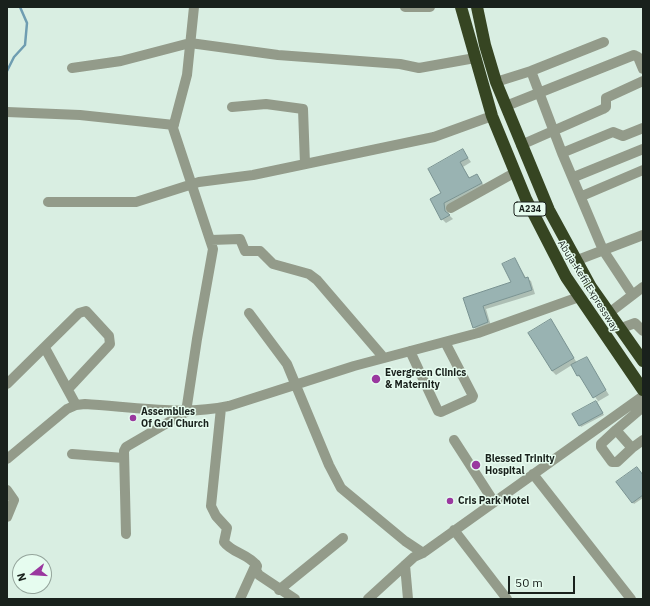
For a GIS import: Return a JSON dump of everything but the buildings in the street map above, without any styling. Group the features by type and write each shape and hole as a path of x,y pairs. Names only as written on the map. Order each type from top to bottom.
{"highway":[{"name":"Abuja-Keffi Expressway","path":"461,7 492,116 513,169 544,238 579,297 643,390"},
{"name":"Abuja-Keffi Expressway","path":"476,7 496,82 549,210 576,261 619,328 643,361"},
{"path":"498,132 502,133 514,127"},
{"path":"513,169 518,160 527,160"}],"street":[{"path":"186,412 213,249 174,134 174,126 187,75 194,7"},
{"path":"405,7 430,7"},
{"path":"496,82 531,71 604,42"},
{"path":"72,68 121,61 190,43 278,55 400,64 419,68 475,58"},
{"path":"506,106 634,55 638,57 643,69"},
{"path":"531,71 562,153 574,177 603,250 632,294"},
{"path":"521,144 606,108 606,98 643,81"},
{"path":"232,108 266,104 303,109 304,164"},
{"path":"7,112 80,115 174,126"},
{"path":"48,202 136,202 192,184 304,164 434,137 492,116"},
{"path":"562,153 613,132 623,136 643,128"},
{"path":"574,177 643,149"},
{"path":"451,208 513,169"},
{"path":"582,196 643,170"},
{"path":"576,261 643,235"},
{"path":"211,240 240,239 245,251 260,251 273,264 309,274 316,280 384,358"},
{"path":"609,313 643,287"},
{"path":"7,458 68,409 76,405 85,404 186,412 221,408 384,358 478,333 579,297"},
{"path":"7,384 79,313 86,310 109,336 110,344 68,389"},
{"path":"249,313 287,364 329,465 341,488 404,540 423,552"},
{"path":"619,328 635,323 643,332"},
{"path":"410,351 438,411 441,412 472,398 473,396 445,342"},
{"path":"45,348 76,405"},
{"path":"368,599 414,557 643,396"},
{"path":"643,407 601,444 601,447 612,462 617,462 643,440"},
{"path":"221,408 211,506 216,516 227,528 224,542 256,564"},
{"path":"126,534 124,451 126,447 186,412"},
{"path":"616,430 632,448"},
{"path":"454,440 494,502"},
{"path":"72,454 124,458"},
{"path":"533,474 631,599"},
{"path":"7,490 14,500 7,517"},
{"path":"454,530 507,599"},
{"path":"279,590 343,538"},
{"path":"256,564 256,570 259,575 279,590 295,599"},
{"path":"240,599 256,564"},
{"path":"405,565 408,599"}],"waterway":[{"path":"7,71 14,57 25,45 27,23 20,7"}],"place":[{"name":"Evergreen Clinics & Maternity","path":"376,379"},
{"name":"Assemblies Of God Church","path":"133,418"},
{"name":"Blessed Trinity Hospital","path":"476,465"},
{"name":"Cris Park Motel","path":"450,501"}]}
